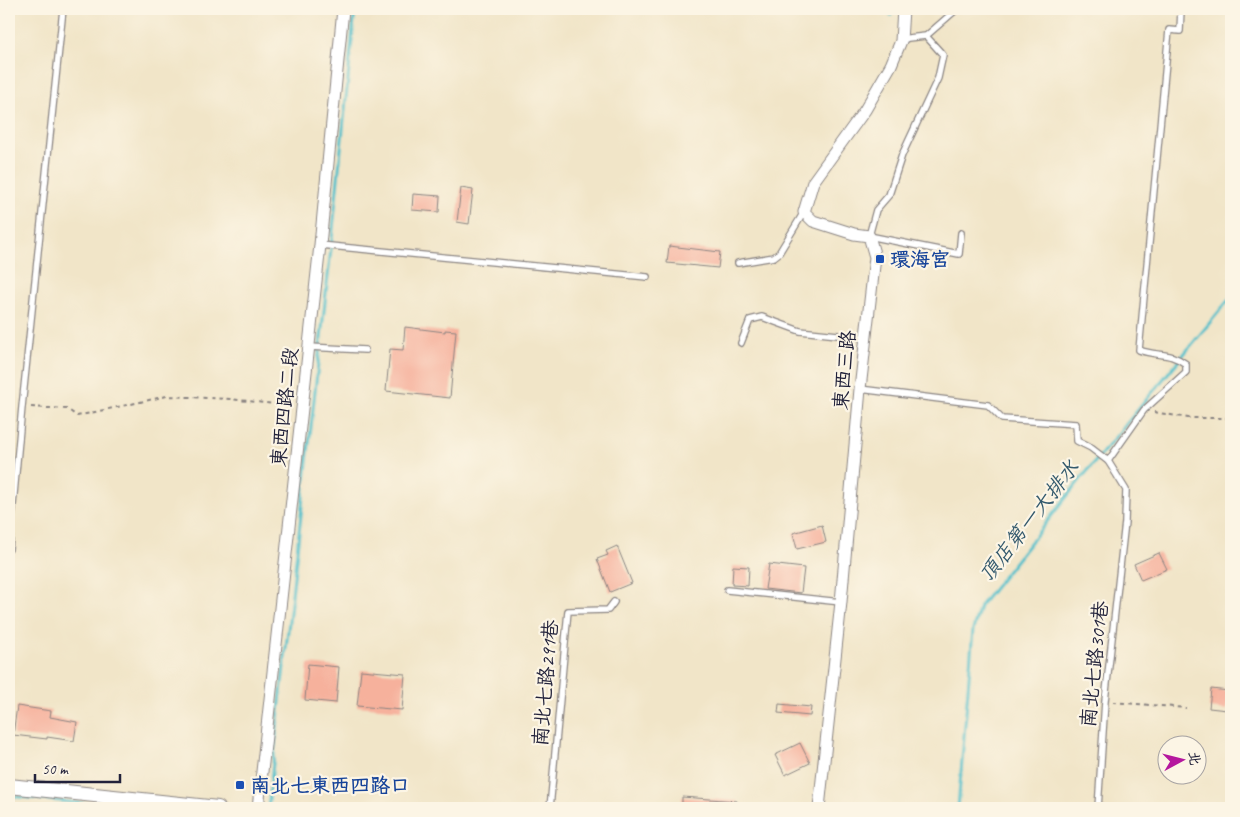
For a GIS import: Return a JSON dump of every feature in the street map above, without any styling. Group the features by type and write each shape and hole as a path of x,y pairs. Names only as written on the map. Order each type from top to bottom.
{"street":[{"name":"東西四路二段","path":"258,808 303,407 343,9"},
{"path":"869,236 854,234 813,220 804,212 813,182 865,110 891,65 901,41 903,9"},
{"name":"東西三路","path":"819,808 841,602 860,389 875,257 869,236"},
{"path":"9,786 218,808"}],"lane":[{"path":"9,549 63,9"},
{"path":"901,41 908,38 926,36 957,9"},
{"path":"860,389 988,405 1002,419 1076,424 1077,441 1091,448 1108,461 1144,410 1186,372 1186,364 1177,357 1139,350 1169,30 1180,31 1181,9"},
{"path":"926,36 943,56 938,78 914,127 902,156 890,194 876,210 869,236 959,254 961,233"},
{"path":"738,263 774,257 779,254 804,212"},
{"path":"320,245 647,277"},
{"path":"742,343 750,320 762,317 800,331 867,338"},
{"path":"309,346 365,350"},
{"name":"南北七路301巷","path":"1098,808 1106,701 1125,522 1126,490 1108,461"},
{"path":"727,590 841,602"},
{"name":"南北七路291巷","path":"550,808 568,611 608,610 614,602"}],"path":[{"path":"22,407 67,409 77,416 167,396 230,399 303,407"},
{"path":"1144,410 1188,418 1231,418"},
{"path":"1106,701 1186,708"}],"building":[{"path":"461,188 473,190 469,224 457,222"},
{"path":"413,194 440,196 439,212 412,210"},
{"path":"669,246 720,252 718,268 667,263"},
{"path":"405,327 445,332 445,330 456,331 450,398 386,391 390,349 403,350"},
{"path":"822,525 826,542 797,549 793,533"},
{"path":"617,546 632,583 610,592 597,559 608,555 606,551"},
{"path":"1159,553 1167,569 1141,580 1134,564"},
{"path":"769,564 804,568 801,593 765,589"},
{"path":"733,566 749,567 748,586 732,585"},
{"path":"308,664 339,667 336,703 305,700"},
{"path":"361,670 405,674 402,710 357,706"},
{"path":"1211,689 1229,691 1227,710 1209,708"},
{"path":"779,704 811,707 810,716 778,713"},
{"path":"17,706 51,711 50,717 77,722 74,741 13,735"},
{"path":"800,743 810,763 785,775 775,755"},
{"path":"682,797 737,801 737,808 682,808"}],"waterway":[{"path":"268,808 331,249 355,9"},
{"path":"891,9 891,15"},
{"name":"頂店第一大排水","path":"958,808 973,630 980,606 1080,480 1231,297"},
{"path":"9,796 130,808"}],"place":[{"name":"環海宮","path":"880,259"},
{"name":"南北七東西四路口","path":"240,785"}]}
